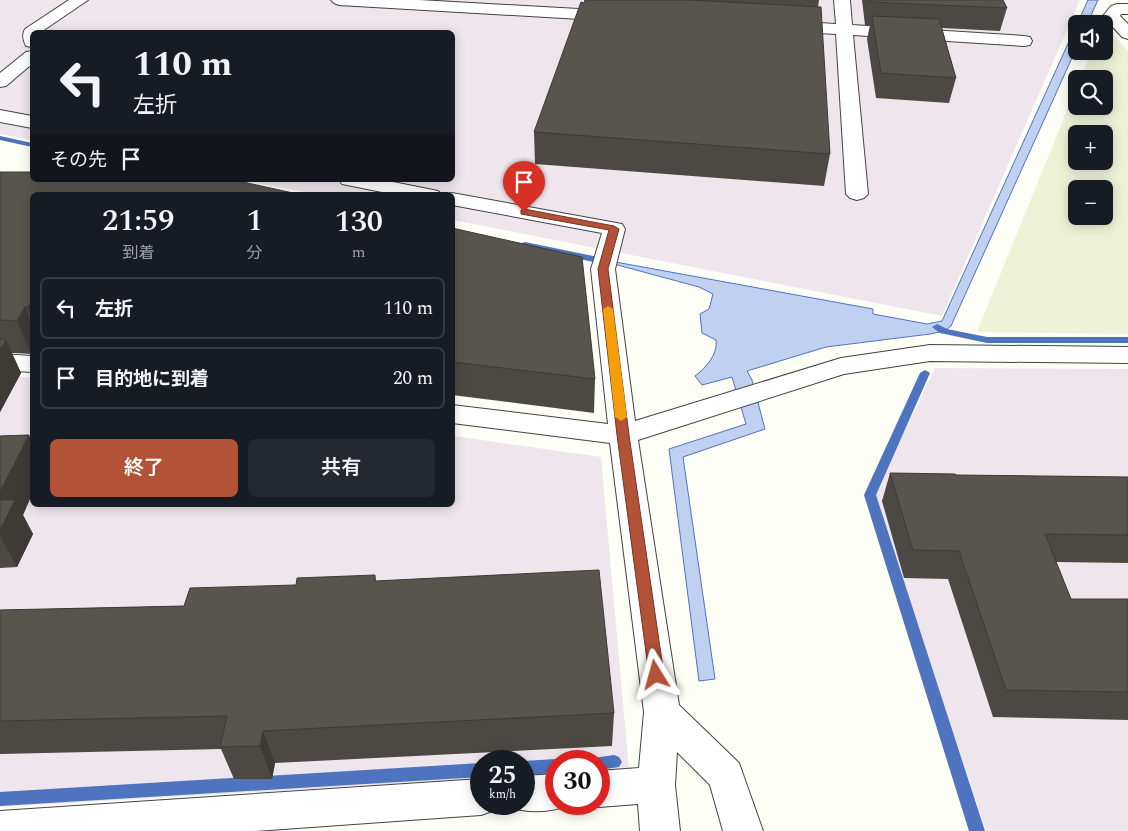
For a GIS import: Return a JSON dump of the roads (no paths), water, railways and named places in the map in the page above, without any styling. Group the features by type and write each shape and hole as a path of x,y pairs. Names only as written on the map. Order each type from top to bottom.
{"street":[{"path":"34,30 80,0"},
{"path":"339,0 567,7 632,17"},
{"path":"842,0 857,194"},
{"path":"1128,9 1118,9 1111,16 1128,34"},
{"path":"767,25 1024,41"},
{"path":"0,82 30,58"},
{"path":"0,116 30,122"},
{"path":"360,182 414,192"},
{"path":"455,200 608,249 623,435 662,712 656,786 660,831"},
{"path":"455,414 623,435 841,366 930,353 1128,355"},
{"path":"0,362 30,364"},
{"path":"662,712 726,775 742,831"},
{"path":"610,788 656,786"},
{"path":"0,830 470,798"}],"water":[{"path":"1088,0 1098,0 1091,15 1081,15"},
{"path":"1068,44 1068,60 1071,60 951,326 944,331 930,334 826,347 747,371 752,380 765,429 683,457 715,679 699,681 669,449 746,424 732,377 702,385 695,376 707,365 715,350 716,340 702,333 700,314 709,309 713,294 699,287 588,257 873,309 873,314 927,324 942,321"}],"waterway":[{"path":"0,138 30,145"},
{"path":"525,245 603,261"},
{"path":"937,327 944,331 987,340 1128,340"},
{"path":"925,373 870,495 977,831"},
{"path":"610,762 614,762"},
{"path":"535,767 545,767"},
{"path":"0,799 470,771"}]}
